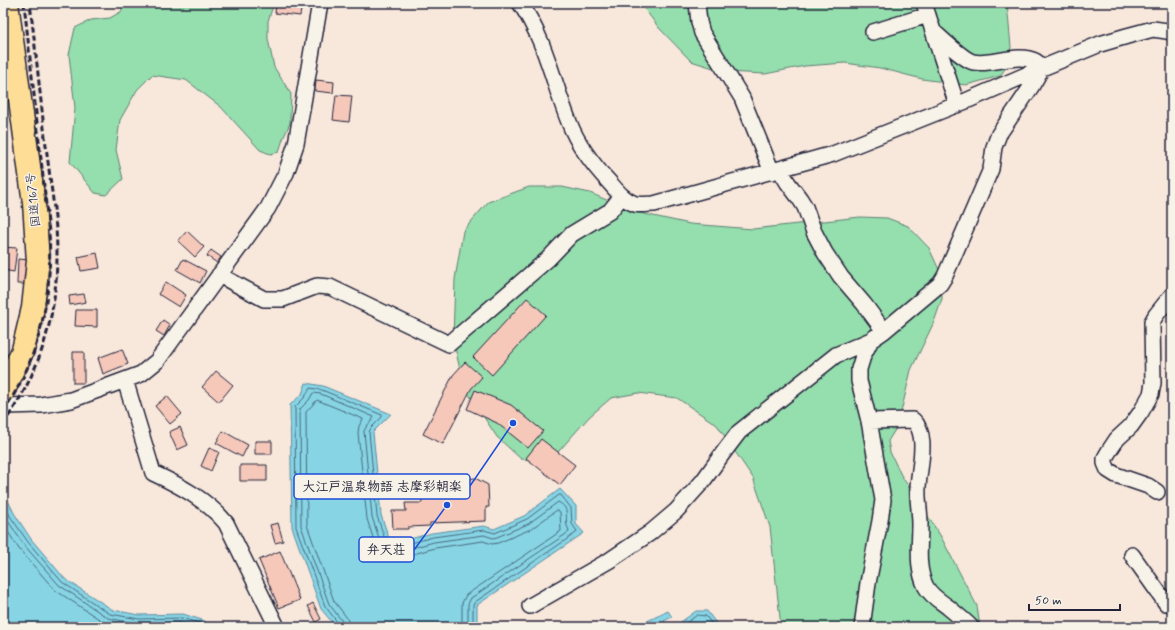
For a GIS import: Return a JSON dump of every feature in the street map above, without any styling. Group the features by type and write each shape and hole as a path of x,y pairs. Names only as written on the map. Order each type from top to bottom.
{"highway":[{"name":"国道167号","path":"3,392 23,350 33,308 38,261 34,203 7,34 7,3"}],"street":[{"path":"3,404 7,406 41,405 71,400 141,374 157,361 268,208 289,166 296,144 320,3"},
{"path":"520,3 527,13 544,47 569,123 586,155 622,196 636,204 654,204 833,154 956,105 1100,44 1153,30 1172,33"},
{"path":"697,3 702,33 742,98 776,171 788,183 805,207 814,232 825,253 841,277 884,330"},
{"path":"873,32 926,9 956,105"},
{"path":"934,32 972,62 1016,58 1036,61 1042,68"},
{"path":"530,606 610,560 650,533 676,511 703,482 739,432 836,354 871,340 940,284 945,276 991,169 994,147 999,134 1042,68"},
{"path":"219,275 264,299 283,299 317,286 330,287 449,344 548,259 572,234 610,211 622,196"},
{"path":"1157,492 1148,486 1116,475 1108,470 1105,458 1117,439 1131,426 1142,412 1151,394 1153,383 1152,322 1170,300"},
{"path":"862,627 868,583 883,500 869,421 859,381 859,369 862,356 871,340"},
{"path":"125,380 153,473 180,486 217,513 226,523 277,627"},
{"path":"869,421 913,420 917,423 920,429 922,439 918,488 920,560 922,576 926,587 932,594 971,627"},
{"path":"1132,555 1166,603 1172,602"}],"green space":[{"path":"122,3 274,3 268,21 268,39 274,67 291,94 290,123 279,152 270,154 260,150 221,107 186,80 152,75 137,90 120,120 116,150 123,179 106,195 95,193 70,162 75,108 69,55 75,28 91,20 110,18 122,11"},
{"path":"640,3 1007,3 1011,47 1007,66 1000,76 966,85 922,79 880,68 845,63 805,66 765,74 726,72 691,61 659,28"},
{"path":"529,187 562,187 590,193 635,212 690,224 753,229 860,217 887,218 908,226 929,248 941,274 942,299 934,322 911,370 898,425 888,441 890,452 901,475 940,535 977,606 980,627 781,627 770,527 753,478 717,425 677,398 638,393 611,398 589,417 559,451 540,461 521,459 497,437 464,387 453,339 455,279 463,231 488,202"}],"water":[{"path":"306,383 323,386 391,414 373,432 381,515 391,544 432,533 484,526 494,529 524,516 560,489 576,506 576,524 584,533 477,605 477,627 336,627 321,609 292,527 290,405 302,394"},
{"path":"3,490 14,513 31,539 65,579 113,610 139,615 183,614 205,621 210,627 3,627"},
{"path":"668,611 672,617 664,621 668,627 635,627"},
{"path":"696,611 707,611 718,627 674,627"}],"building":[{"path":"276,3 302,3 300,16 275,13"},
{"path":"316,80 334,82 333,93 315,91"},
{"path":"3,89 11,90 10,102 3,101"},
{"path":"336,95 352,96 349,122 333,120"},
{"path":"3,203 8,204 3,222"},
{"path":"187,231 204,247 195,257 178,241"},
{"path":"3,247 17,248 14,272 3,270"},
{"path":"211,250 221,257 217,263 207,256"},
{"path":"97,253 100,268 81,271 78,257"},
{"path":"18,259 30,260 29,284 17,284"},
{"path":"183,259 206,271 200,283 177,270"},
{"path":"166,282 186,295 179,307 158,294"},
{"path":"84,294 86,302 70,305 69,296"},
{"path":"527,298 546,315 492,375 473,357"},
{"path":"76,310 97,310 97,327 75,326"},
{"path":"163,320 170,325 164,336 156,331"},
{"path":"122,349 128,364 103,374 98,358"},
{"path":"73,352 84,352 84,383 73,383"},
{"path":"465,362 482,377 471,389 443,444 423,434 453,375"},
{"path":"216,371 233,385 219,402 202,387"},
{"path":"475,390 511,405 543,431 528,448 497,423 467,409"},
{"path":"167,396 182,414 170,424 155,406"},
{"path":"180,427 188,445 177,450 169,432"},
{"path":"223,431 248,445 242,457 216,443"},
{"path":"541,439 575,465 560,485 526,458"},
{"path":"255,441 272,441 272,454 255,454"},
{"path":"209,448 219,452 211,471 201,466"},
{"path":"240,465 267,465 267,481 240,481"},
{"path":"475,478 488,485 489,507 486,507 486,521 430,523 430,526 408,527 408,529 393,529 392,511 406,511 405,503 422,503 421,491 448,482"},
{"path":"278,523 283,541 275,543 270,525"},
{"path":"280,551 300,600 279,608 259,560"},
{"path":"313,603 321,619 316,622 308,606"}],"railway":[{"path":"3,411 16,391 35,348 46,302 49,279 49,232 24,3"},
{"path":"3,424 27,385 44,344 54,300 56,277 57,242 55,217 30,3"}],"place":[{"name":"大江戸温泉物語 志摩彩朝楽","path":"513,423"},
{"name":"弁天荘","path":"447,505"}]}
